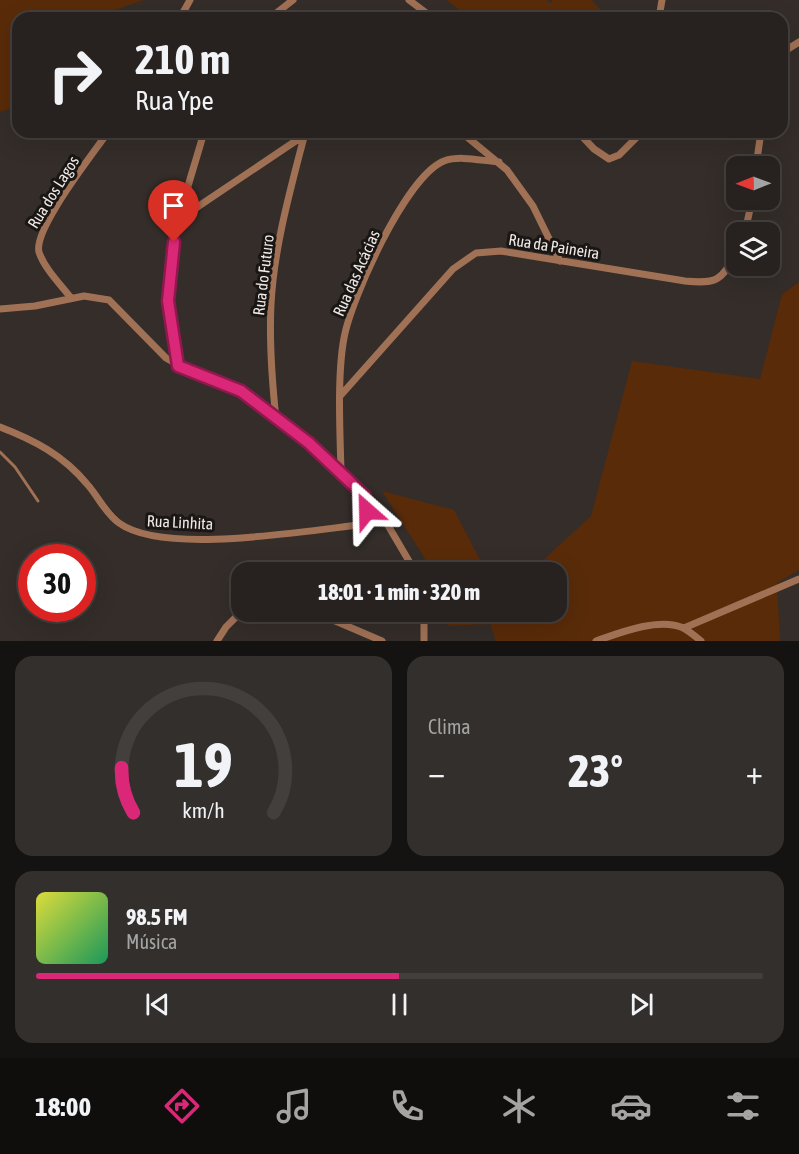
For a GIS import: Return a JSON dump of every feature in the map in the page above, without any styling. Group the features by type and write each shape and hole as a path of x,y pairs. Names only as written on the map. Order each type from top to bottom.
{"street":[{"path":"278,12 294,0"},
{"path":"409,0 425,12"},
{"name":"Rua dos Lagos","path":"71,298 42,258 40,238 56,207 104,138"},
{"path":"178,366 168,301 170,270 202,138"},
{"path":"181,218 300,138"},
{"name":"Rua do Futuro","path":"276,419 270,346 271,302 287,202 305,138"},
{"path":"469,138 499,162 533,206 560,261"},
{"path":"584,138 594,149 609,159 619,155 636,138"},
{"path":"757,156 760,138"},
{"name":"Rua das Acácias","path":"341,471 342,347 348,321 382,243 414,188 443,162 462,159 499,162"},
{"name":"Rua da Paineira","path":"341,395 464,259 476,253 501,251 709,283 721,278 726,270"},
{"path":"0,309 35,306 92,296 109,300 156,350 178,366 241,391 309,443 365,496 386,522 410,562"},
{"name":"Rua Linhita","path":"0,427 31,439 59,456 89,485 117,521 131,531 146,535 182,538 247,537 386,522"},
{"path":"361,524 367,511 365,496"},
{"path":"684,628 799,579"},
{"path":"217,641 231,622"},
{"path":"338,622 382,641"},
{"path":"424,622 424,641"},
{"path":"596,641 647,627 666,625 684,628 701,641"}],"lane":[{"path":"0,452 15,466 38,501"}],"shaded area":[{"path":"0,0 144,0 109,12 12,12 12,108 0,112"},
{"path":"446,0 546,0 551,3 552,0 592,0 603,12 462,12"},
{"path":"799,282 799,570 777,583 780,641 496,641 490,624 448,626 447,622 567,622 567,562 541,562 591,516 632,361 760,379 782,294"},
{"path":"382,491 454,510 481,562 426,562"}],"route":[{"path":"174,242 168,301 178,366 241,391 309,443 365,496 367,511"}]}
